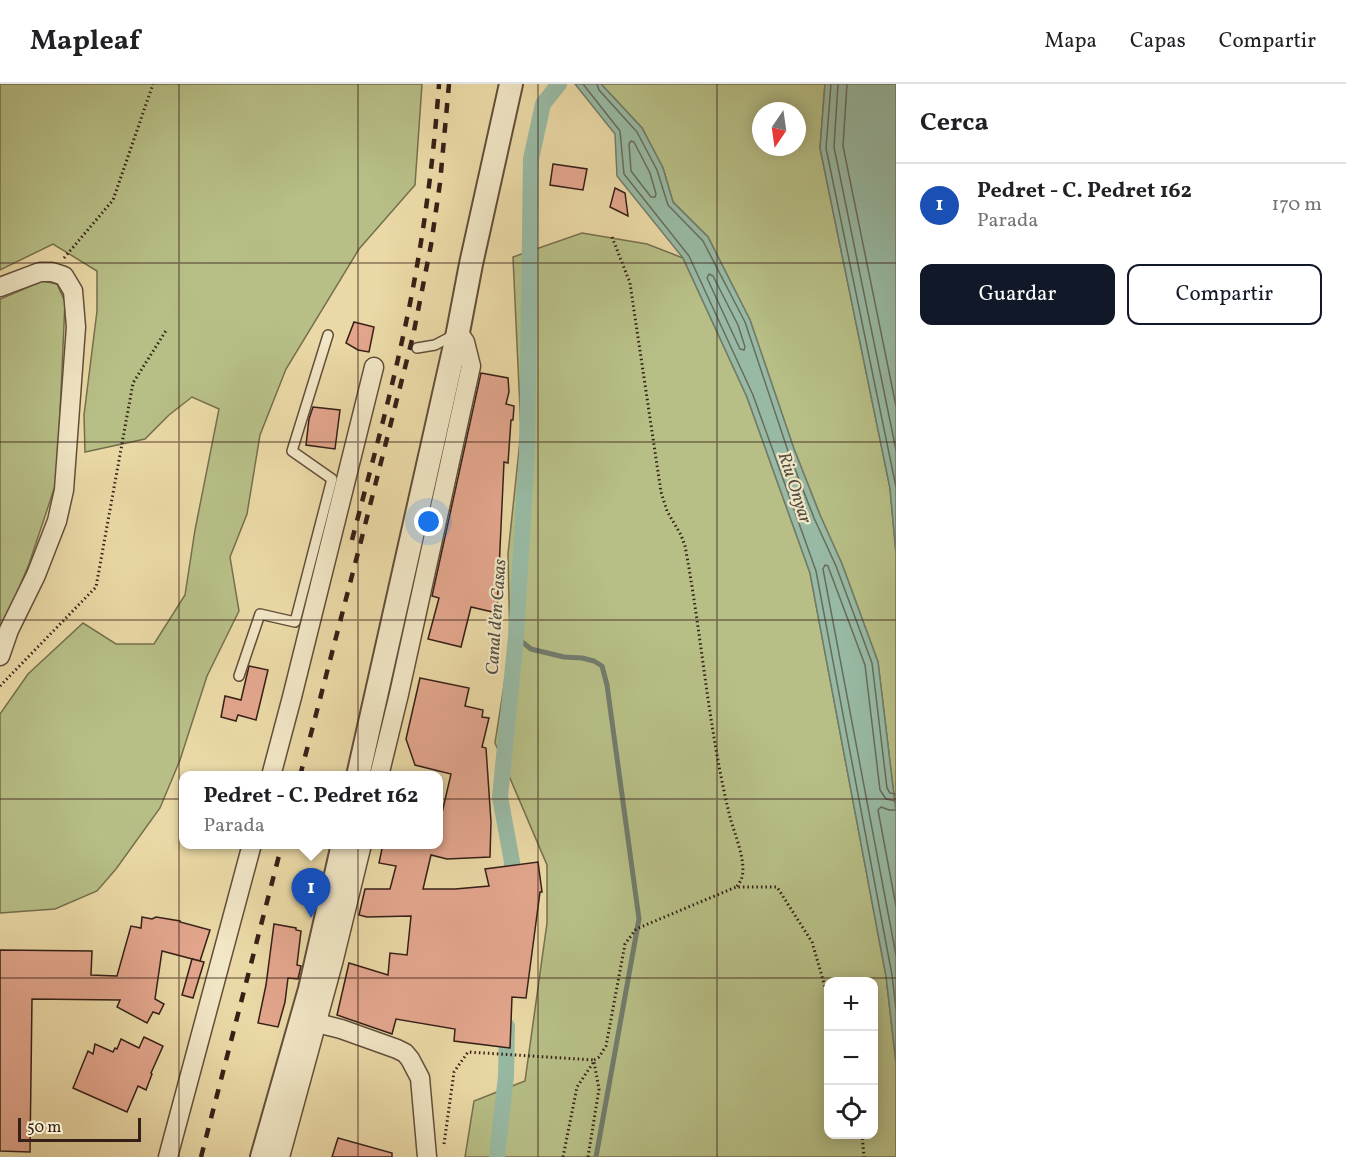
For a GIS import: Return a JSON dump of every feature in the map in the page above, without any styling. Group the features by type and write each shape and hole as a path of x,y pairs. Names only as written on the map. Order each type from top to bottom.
{"street":[{"path":"359,771 511,84"},
{"path":"0,287 40,272 52,272 64,276 73,291 76,327 64,490 57,521 36,575 9,630 0,656"},
{"path":"380,771 471,366 465,342 458,332"},
{"path":"272,771 303,624 374,367"},
{"path":"168,1157 251,849"},
{"path":"280,1157 309,1021 310,989 342,849"},
{"path":"262,1157 309,1021 361,849"},
{"path":"309,1021 379,1042 405,1053 420,1078 426,1155"}],"lane":[{"path":"417,348 435,345 458,332"},
{"path":"239,676 260,614 303,624 332,479 292,451 328,335"}],"path":[{"path":"52,272 113,200 153,84"},
{"path":"612,237 632,292 661,492 667,511 685,546 712,734 727,806 742,862 742,878 736,887"},
{"path":"0,686 96,587 133,383 167,329"},
{"path":"563,1157 577,1088 594,1060 599,1057 606,1046 625,944 636,929 736,887 777,887 812,942 824,984"},
{"path":"426,1155 444,1145 454,1072 468,1052 594,1060"},
{"path":"588,1157 600,1089 594,1060"},
{"path":"862,1139 864,1157"}],"green space":[{"path":"0,84 422,84 415,185 359,249 286,369 260,435 247,514 230,557 239,611 207,676 180,760 160,808 116,869 97,891 55,909 0,913 0,714 28,674 83,623 116,644 154,644 185,595 195,530 219,409 192,397 169,415 145,439 85,452 84,415 97,311 97,271 53,244 0,270"},
{"path":"601,84 825,84 820,148 890,488 896,553 896,812 878,662 842,564 794,449 750,320 708,237 673,202 663,168 642,128"},
{"path":"582,233 647,244 683,258 747,397 810,573 886,976 896,1063 896,1157 465,1157 474,1101 525,1081 547,923 547,865 495,743 510,647 508,554 521,431 513,257"},
{"path":"43,281 57,284 65,302 57,480 29,564 0,634 0,299"}],"water":[{"name":"Riu Onyar","path":"575,84 601,84 642,128 663,168 673,202 708,237 750,320 794,449 842,564 878,662 896,812 896,1063 886,976 810,573 747,397 683,258 617,176 615,134"},
{"path":"825,84 896,84 896,553 890,488 820,148"}],"building":[{"path":"553,164 587,169 583,190 550,185"},
{"path":"615,188 625,193 628,216 610,207"},
{"path":"354,322 374,327 369,352 358,350 346,343"},
{"path":"481,373 508,378 509,392 506,404 514,406 513,420 511,420 508,463 504,462 497,613 471,607 461,647 428,639 439,598 432,596"},
{"path":"313,407 340,410 335,449 306,445"},
{"path":"249,666 268,670 256,720 238,715 236,721 221,717 225,696 241,700"},
{"path":"420,678 469,688 465,706 483,710 482,717 489,718 482,747 486,748 491,822 490,857 447,859 431,855 423,889 489,886 485,869 538,862 542,892 540,892 526,998 512,997 510,1048 454,1041 455,1029 396,1019 392,1034 337,1015 349,963 388,975 390,953 407,955 411,916 367,917 359,915 365,889 390,889 396,866 379,863 382,849 443,849 443,808 451,774 415,765 406,739"},
{"path":"142,917 180,921 210,930 200,961 162,951 155,999 164,1004 159,1014 153,1012 147,1023 117,1007 120,1000 32,999 30,1152 0,1151 0,950 92,951 91,975 117,976 131,926 141,928"},
{"path":"274,924 301,931 297,965 301,966 298,979 288,978 285,1002 278,1027 258,1023 266,985"},
{"path":"192,959 204,962 193,998 182,995"},
{"path":"144,1037 163,1046 146,1090 138,1086 127,1112 73,1088 88,1051 93,1054 95,1044 113,1052 115,1048 117,1049 121,1039 139,1048"},
{"path":"338,1138 392,1153 392,1157 332,1157"}],"waterway":[{"name":"Canal d'en Casas","path":"511,887 512,862 500,797 516,637 527,452 531,159 543,104 559,84"},
{"path":"516,637 531,649 594,661 602,666 607,685 639,919 596,1157"},
{"name":"Canal d'en Casas","path":"497,1157 506,1076 507,1026"}],"railway":[{"path":"352,540 392,384 416,270 434,146 439,84"},
{"path":"301,771 413,336 431,245 440,183 449,84"},
{"path":"201,1157 281,849"}],"place":[{"name":"Pedret - C. Pedret 162","path":"311,918"}]}
